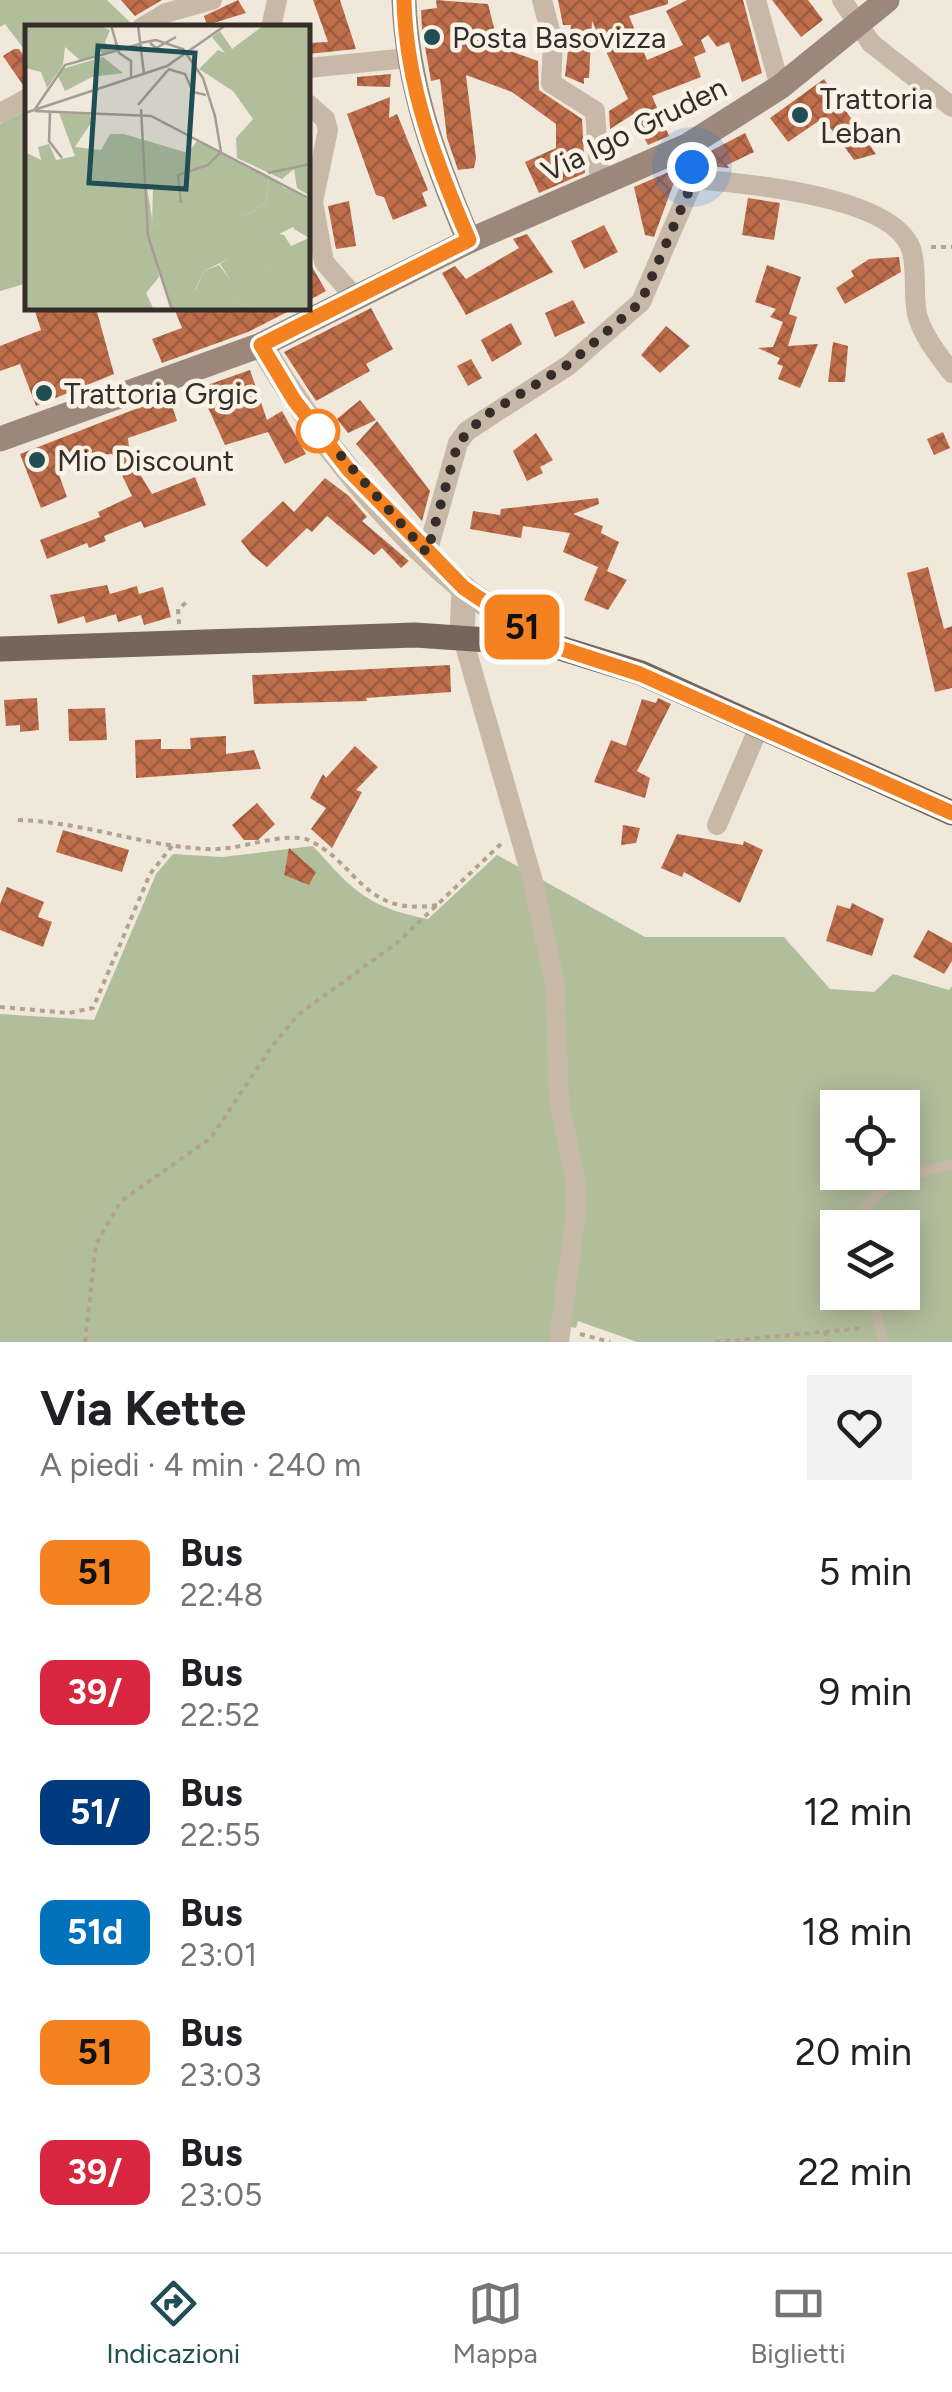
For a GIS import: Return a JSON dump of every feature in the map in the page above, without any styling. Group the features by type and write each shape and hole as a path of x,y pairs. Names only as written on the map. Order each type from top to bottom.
{"main road":[{"path":"404,0 408,58 438,167 469,240"},
{"name":"Via Igo Gruden","path":"0,439 261,345 469,240 687,146 780,87 888,0"},
{"path":"0,648 462,635 547,644 640,674 952,813"}],"street":[{"path":"149,25 212,0"},
{"path":"272,25 277,0"},
{"path":"542,0 553,42 551,83 595,110 600,186"},
{"path":"756,0 780,87"},
{"path":"842,0 856,27 952,106"},
{"path":"310,68 408,58"},
{"path":"0,113 25,100"},
{"path":"310,106 328,130 313,202 324,262 353,296"},
{"path":"427,553 458,443 483,417 569,364 641,302 694,179 687,146"},
{"path":"694,179 818,193 869,214 904,237 912,248 921,325 952,373"},
{"path":"261,345 315,428 427,553 464,588 547,644"},
{"path":"464,588 462,635 519,829 555,986 559,1102 575,1178 574,1249 560,1335"},
{"path":"717,825 760,727"}],"lane":[{"path":"862,1210 873,1195 952,1164"},
{"path":"876,1310 883,1342"}],"path":[{"path":"188,601 178,608 179,625 192,630"},
{"path":"18,820 69,824 172,846 228,850 306,839 380,898 411,907 436,905"},
{"path":"85,1342 96,1244 121,1201 211,1138 272,1046 299,1014 397,943 519,829"},
{"path":"0,1008 69,1013 94,1008 150,874 172,846"},
{"path":"715,1342 879,1325"},
{"path":"825,1331 826,1342"},
{"path":"560,1335 610,1342"}],"green space":[{"path":"0,0 107,0 131,23 25,25 25,50 5,24 0,27"},
{"path":"25,111 25,284 0,291 0,124"},
{"path":"313,846 363,895 390,909 428,919 497,855 645,937 784,937 830,989 874,992 893,974 949,990 952,986 952,1342 637,1342 578,1321 576,1328 553,1324 550,1342 0,1342 0,1014 94,1020 156,874 173,854 222,857"}],"building":[{"path":"121,0 162,0 135,16"},
{"path":"238,0 246,13 207,25 204,16"},
{"path":"313,0 340,0 356,49 310,54 310,43 328,42"},
{"path":"436,0 488,4 499,47 538,61 539,90 582,119 585,173 539,193 525,162 556,148 556,124 512,92 466,75 476,158 474,168 458,170 447,138 440,79 431,81 422,30 421,10 437,8"},
{"path":"558,0 668,0 668,4 629,16 647,60 683,45 666,11 687,0 743,0 762,73 742,82 729,42 717,47 708,35 701,40 706,52 694,57 701,77 652,96 669,136 648,145 632,115 610,129 609,111 628,99 592,21 589,78 584,78 584,84 565,76 571,25 563,25"},
{"path":"772,0 808,0 823,20 801,37"},
{"path":"19,49 25,58 25,85 23,85 3,56"},
{"path":"391,74 390,87 357,86 357,77"},
{"path":"824,79 876,154 854,160 823,118 788,142 770,118"},
{"path":"390,97 389,118 397,114 428,190 422,193 427,206 393,220 384,197 376,195 347,114"},
{"path":"745,133 754,152 727,165 729,168 705,166 703,155"},
{"path":"678,168 680,178 673,185 654,237 645,235 634,187"},
{"path":"748,198 780,203 774,240 742,235"},
{"path":"349,201 356,246 336,249 328,206"},
{"path":"604,225 618,252 584,269 571,241"},
{"path":"527,234 553,272 466,315 442,273 455,266 466,279 519,248 513,239"},
{"path":"899,257 901,272 845,304 836,288 854,276 851,271 869,259"},
{"path":"310,259 311,265 326,291 310,300"},
{"path":"767,265 801,277 789,314 797,317 788,346 818,344 800,388 778,379 783,366 777,364 780,358 758,348 773,347 783,322 770,317 776,309 755,302"},
{"path":"573,300 585,323 555,337 545,313"},
{"path":"371,308 393,349 366,364 370,371 316,401 284,352"},
{"path":"35,310 97,310 114,374 36,406 20,364 0,371 0,346 41,330"},
{"path":"175,310 291,310 248,332 162,363 152,339 182,328"},
{"path":"511,323 522,344 492,362 481,340"},
{"path":"666,326 690,346 660,373 641,355"},
{"path":"833,342 848,346 845,382 828,382"},
{"path":"471,359 482,378 468,386 457,366"},
{"path":"250,370 267,420 282,411 306,454 285,464 268,432 225,445 199,388"},
{"path":"169,396 177,421 128,438 130,458 152,494 195,477 206,505 144,528 141,521 104,536 106,541 89,548 87,543 47,559 40,540 100,517 98,512 132,496 112,454 100,455 58,472 67,497 41,508 20,454"},
{"path":"360,400 376,420 348,433 337,419"},
{"path":"377,421 430,491 422,521 356,444"},
{"path":"943,432 950,448 934,455 927,439"},
{"path":"536,433 553,460 540,467 543,473 527,481 513,451"},
{"path":"325,478 349,496 367,517 362,521 409,561 401,568 382,548 374,555 327,516 312,532 307,528 267,567 252,555 241,541 283,501 294,512"},
{"path":"598,498 599,504 573,514 603,526 601,533 619,542 607,571 600,568 627,580 608,610 584,600 598,567 563,552 570,533 523,526 521,538 470,529 473,511 500,515 501,509"},
{"path":"928,567 944,629 952,626 952,688 935,692 907,573"},
{"path":"107,585 110,594 137,586 139,594 163,587 171,617 144,625 141,615 118,622 116,614 86,623 84,616 58,624 50,595"},
{"path":"450,665 451,692 366,698 367,701 254,704 252,675"},
{"path":"37,698 39,730 20,732 20,725 6,726 4,700"},
{"path":"658,698 671,704 637,771 650,778 645,798 594,782 611,740 626,746 642,699 656,703"},
{"path":"105,708 107,740 69,741 68,709"},
{"path":"226,736 226,754 254,750 261,769 136,778 135,740 161,739 161,749 191,749 190,738"},
{"path":"355,746 378,767 356,790 362,792 332,848 311,829 326,808 310,798 323,774 326,778"},
{"path":"257,803 275,824 258,840 244,840 232,825"},
{"path":"623,825 640,828 636,843 621,845"},
{"path":"63,830 129,850 122,872 56,852"},
{"path":"677,834 743,845 744,841 763,850 740,903 684,872 682,877 661,868"},
{"path":"289,848 316,872 309,885 284,875"},
{"path":"7,887 44,902 38,917 52,922 43,947 0,930 0,904"},
{"path":"852,903 884,919 872,956 826,941 837,905 850,909"},
{"path":"928,930 952,943 952,961 944,974 913,957"}],"bus line":[{"name":"51","path":"404,0 408,58 418,99 438,167 469,240 261,345 294,400 348,469 427,553 464,588 547,644 585,653 680,690 952,813"}],"place":[{"name":"Posta Basovizza","path":"432,37"},
{"name":"Trattoria Leban","path":"800,115"},
{"name":"Trattoria Grgic","path":"44,393"},
{"name":"Mio Discount","path":"37,460"}],"route":[{"path":"318,431 312,423 348,469 427,553 458,443 483,417 569,364 641,302 662,262 681,203 694,179 692,167"}]}
